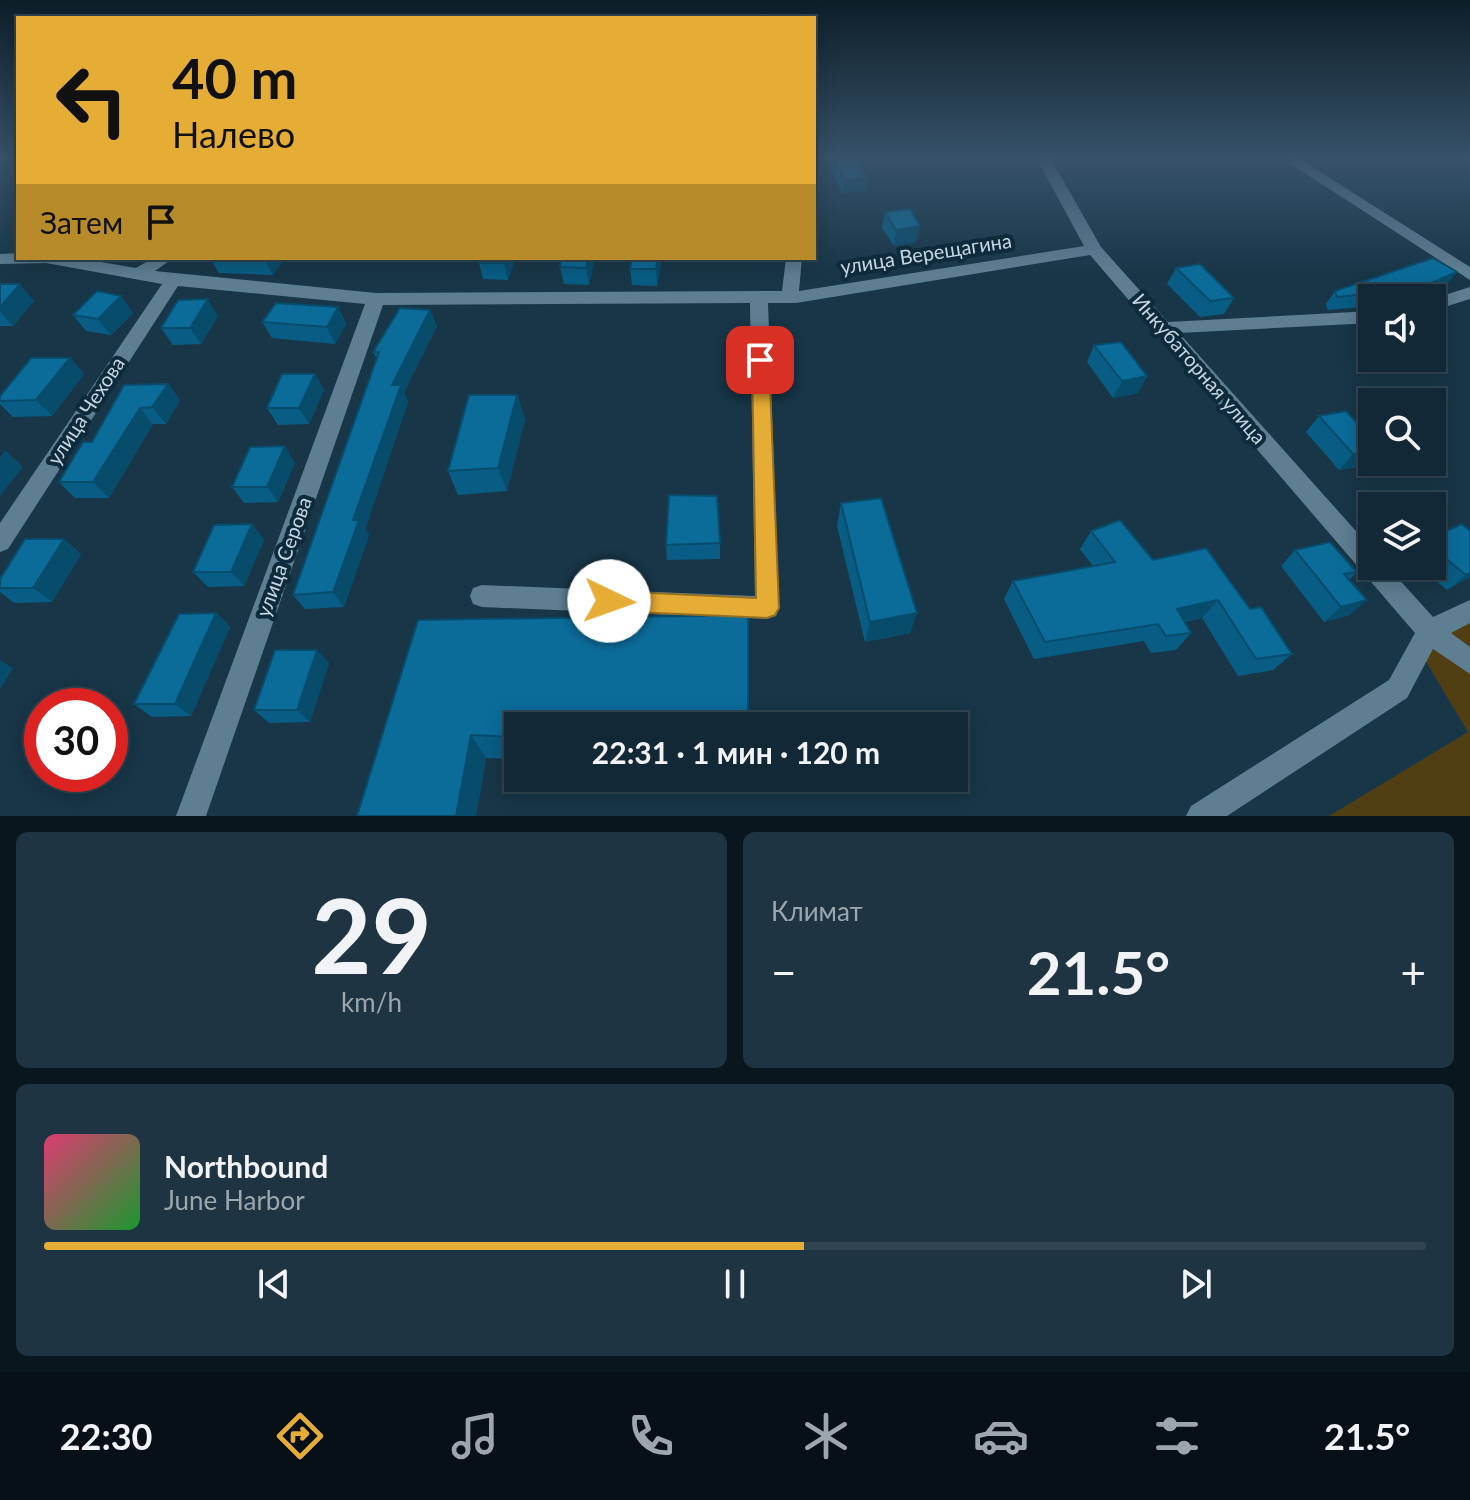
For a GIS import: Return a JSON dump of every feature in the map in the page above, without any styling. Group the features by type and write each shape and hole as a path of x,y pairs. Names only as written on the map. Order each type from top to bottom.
{"street":[{"name":"Инкубаторная улица","path":"1065,197 1094,249 1429,631 1470,662"},
{"path":"1349,197 1470,275"},
{"name":"улица Верещагина","path":"58,260 173,280 376,299 790,297 1094,249"},
{"path":"138,274 162,260"},
{"path":"790,297 794,260"},
{"name":"улица Чехова","path":"0,542 173,280"},
{"path":"1446,301 1470,293"},
{"path":"482,596 767,608 759,297"},
{"name":"улица Серова","path":"191,816 376,299"},
{"path":"1163,328 1358,318"},
{"path":"1201,816 1398,689 1429,631 1470,611"}],"shaded area":[{"path":"1470,614 1470,816 1329,816 1468,732 1412,638"}],"building":[{"path":"910,209 920,226 896,230 885,212"},
{"path":"1433,258 1457,272 1429,284 1358,284 1358,295 1337,297 1335,291"},
{"path":"480,260 505,260 504,263 479,263"},
{"path":"562,260 588,260 586,268 560,267"},
{"path":"632,260 658,260 656,269 630,269"},
{"path":"1200,264 1234,298 1210,301 1176,268"},
{"path":"0,284 20,284 0,307"},
{"path":"97,291 121,296 98,319 73,315"},
{"path":"208,299 190,328 161,328 178,300"},
{"path":"276,303 338,307 327,327 262,322"},
{"path":"400,308 430,310 392,385 401,385 353,520 359,520 333,592 293,595 379,352 373,352"},
{"path":"1121,342 1147,376 1122,381 1094,345"},
{"path":"31,358 70,358 36,400 0,401 0,396"},
{"path":"282,374 315,374 299,408 267,408"},
{"path":"168,384 152,407 140,408 93,482 59,482 83,442 92,442 124,385"},
{"path":"469,395 517,395 498,468 448,471"},
{"path":"1346,411 1358,424 1358,453 1353,454 1319,416"},
{"path":"285,446 267,487 232,487 250,447"},
{"path":"669,495 717,496 720,543 666,545"},
{"path":"881,498 917,613 870,622 841,503"},
{"path":"1120,520 1153,560 1206,548 1250,609 1261,607 1292,654 1256,659 1218,600 1177,609 1191,633 1166,636 1158,624 1045,642 1013,581 1115,562 1091,531"},
{"path":"252,524 231,572 193,572 214,525"},
{"path":"1462,524 1470,531 1470,573 1466,575 1446,559 1446,531"},
{"path":"25,539 64,539 33,588 0,588 0,579"},
{"path":"1330,542 1357,572 1344,574 1367,600 1341,607 1295,550"},
{"path":"216,613 175,704 134,704 179,614"},
{"path":"748,615 748,712 504,712 504,736 471,735 456,816 357,816 418,620"},
{"path":"275,650 317,650 297,710 254,710"}],"route":[{"path":"609,601 767,608 760,360"}]}
